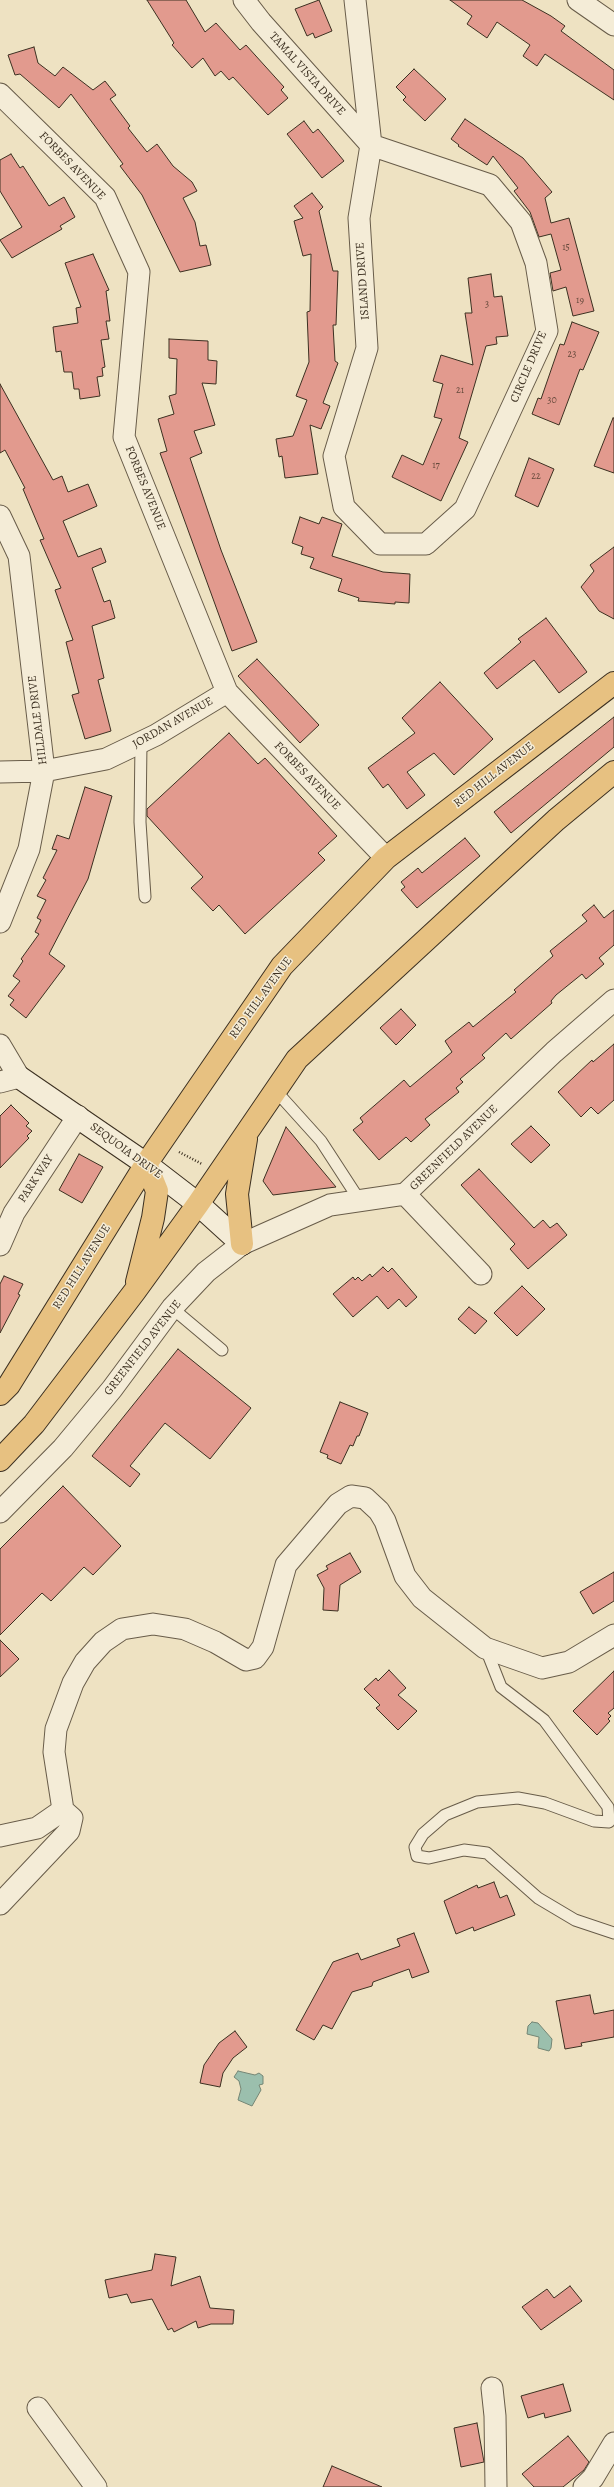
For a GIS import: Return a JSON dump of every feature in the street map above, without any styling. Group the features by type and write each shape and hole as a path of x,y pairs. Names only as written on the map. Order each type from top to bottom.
{"main road":[{"name":"RED HILL AVENUE","path":"0,1394 9,1385 146,1164 282,966 386,858 614,683"},
{"path":"0,1460 34,1424 135,1290 198,1204 297,1059 556,820 614,772"},
{"path":"242,1244 237,1194 247,1131"},
{"path":"135,1290 153,1218 157,1191 146,1164"}],"street":[{"name":"TAMAL VISTA DRIVE","path":"244,0 261,22 371,145"},
{"name":"ISLAND DRIVE","path":"355,0 371,145 359,218 367,348 334,456 344,507 380,544"},
{"path":"578,0 614,25"},
{"name":"FORBES AVENUE","path":"0,94 104,197 139,272 124,438 227,692 386,858"},
{"name":"CIRCLE DRIVE","path":"371,145 490,185 521,222 536,263 547,331 465,509 426,544 380,544"},
{"name":"HILLDALE DRIVE","path":"0,516 18,556 44,771 29,849 0,922"},
{"name":"JORDAN AVENUE","path":"0,772 44,771 106,758 148,739 227,692"},
{"name":"GREENFIELD AVENUE","path":"0,1512 63,1448 112,1389 172,1308 206,1272 242,1244 330,1205 405,1194 554,1052 614,1000"},
{"path":"0,1045 9,1080"},
{"name":"SEQUOIA DRIVE","path":"9,1080 78,1116 146,1164 198,1204 242,1244"},
{"name":"PARK WAY","path":"0,1245 14,1213 78,1116"},
{"path":"405,1194 481,1274"},
{"path":"0,1904 69,1831 72,1818 63,1810 54,1752 56,1729 73,1683 89,1657 103,1642 122,1629 153,1624 185,1629 215,1642 246,1660 255,1658 263,1647 286,1565 338,1504 351,1496 365,1498 379,1511 385,1521 405,1576 422,1598 485,1648 542,1668 569,1662 614,1635"},
{"path":"0,1836 37,1828 63,1810"},
{"path":"492,2388 495,2416 496,2487"},
{"path":"38,2408 96,2487"},
{"path":"584,2487 593,2478 614,2443"}],"lane":[{"path":"145,897 140,822 148,739"},
{"path":"275,1090 321,1141 360,1201"},
{"path":"172,1308 222,1350"},
{"path":"485,1648 501,1687 544,1720 608,1807 609,1822 594,1821 545,1802 518,1798 477,1802 445,1815 423,1834 415,1846 417,1856 429,1858 464,1850 487,1853 538,1898 575,1920 614,1933"}],"path":[{"path":"179,1152 207,1166"}],"shaded area":[{"path":"532,2022 538,2023 552,2039 551,2048 549,2051 538,2048 539,2037 527,2034 528,2026"},
{"path":"238,2071 255,2075 259,2073 263,2076 263,2084 259,2085 261,2090 252,2106 238,2100 241,2089 239,2081 234,2077"}],"building":[{"path":"147,0 186,0 205,32 216,23 240,50 246,45 284,87 281,90 288,98 268,115 233,77 229,80 221,71 215,76 203,58 192,68 172,45 174,43"},
{"path":"319,0 332,31 315,38 313,33 307,36 295,9"},
{"path":"450,0 522,0 551,16 565,26 561,31 614,70 614,100 545,54 537,66 523,56 530,45 497,22 487,38 467,24 472,16"},
{"path":"34,47 38,63 55,76 63,67 93,90 105,81 116,95 110,99 130,126 128,128 147,152 157,144 173,166 192,182 197,191 183,198 195,222 200,246 206,245 211,265 180,272 142,195 120,166 123,164 71,94 59,108 20,74 15,75 8,55"},
{"path":"414,69 446,99 425,121 403,100 406,97 396,87"},
{"path":"465,119 523,158 552,192 545,198 551,223 569,218 594,311 573,316 566,287 553,291 550,273 561,270 551,234 539,237 530,212 514,191 518,188 493,156 487,165 458,146 459,145 451,139"},
{"path":"304,121 313,133 318,129 344,161 322,178 287,134"},
{"path":"11,154 20,168 23,166 49,206 64,197 75,217 60,226 62,229 12,258 0,240 22,227 0,191 0,160"},
{"path":"312,193 323,207 319,211 333,271 338,271 336,325 333,325 335,361 338,363 323,403 330,406 321,429 310,425 318,474 285,478 282,456 279,457 276,439 293,436 307,400 296,396 309,362 307,312 310,311 311,254 303,256 294,221 303,218 294,206"},
{"path":"93,254 109,290 106,291 110,321 106,321 109,339 101,340 105,367 102,368 103,376 97,377 100,396 80,399 79,389 74,389 72,372 64,372 61,351 56,352 53,327 78,323 76,308 81,307 65,263"},
{"path":"491,274 494,297 502,296 508,336 496,337 497,344 486,346 459,438 468,442 441,501 392,477 402,455 423,465 442,419 434,417 443,384 433,381 441,355 473,365 465,313 472,313 468,278"},
{"path":"572,322 599,332 583,370 580,369 559,425 532,414 538,398 541,399 560,344 564,345"},
{"path":"169,339 208,341 208,360 217,361 216,384 202,383 215,425 194,431 202,453 190,458 221,550 257,642 232,651 160,453 167,451 158,419 174,414 169,396 176,394 177,359 169,358"},
{"path":"0,384 53,480 62,476 68,492 88,484 97,506 63,521 78,557 101,548 106,562 92,568 104,602 110,600 115,618 92,626 104,678 98,680 111,731 85,739 72,695 79,693 66,642 73,640 55,590 61,588 40,540 44,539 23,489 25,488 5,450 0,453"},
{"path":"614,418 614,473 594,466"},
{"path":"529,458 554,469 538,507 515,496"},
{"path":"300,517 319,524 322,517 342,524 332,556 383,572 410,574 409,603 395,602 395,604 358,601 359,598 338,591 342,579 310,568 314,558 301,554 303,547 292,543"},
{"path":"614,547 614,619 599,611 581,587 594,571 590,565"},
{"path":"546,618 587,672 559,693 534,660 497,689 484,673 521,642 518,639"},
{"path":"257,659 319,725 300,743 238,676"},
{"path":"440,682 493,739 454,775 434,753 407,772 425,795 407,809 388,784 383,788 368,768 415,733 402,718"},
{"path":"614,717 614,747 511,833 494,812"},
{"path":"229,733 258,764 265,758 337,836 318,853 325,860 245,934 219,905 213,911 191,888 203,877 147,816 147,809"},
{"path":"85,787 112,796 88,879 49,954 65,966 26,1018 10,1005 14,1000 8,996 20,981 13,976 23,961 21,959 39,934 35,932 41,920 37,918 46,900 37,896 46,880 43,878 57,850 52,849 57,835 69,839"},
{"path":"465,838 480,856 417,908 401,890 405,887 401,882 418,868 422,873"},
{"path":"594,905 604,918 614,910 614,945 599,958 604,964 586,979 582,974 556,995 551,1001 552,1003 511,1039 506,1033 482,1055 485,1058 460,1079 463,1082 456,1088 459,1092 425,1119 430,1125 411,1142 406,1137 379,1160 353,1130 363,1122 360,1118 404,1080 410,1087 452,1052 445,1041 469,1022 473,1027 516,992 514,990 553,956 550,951 587,921 582,915"},
{"path":"401,1009 416,1025 396,1045 380,1028"},
{"path":"614,1044 614,1100 598,1114 591,1107 581,1117 558,1092 592,1060 593,1062"},
{"path":"11,1105 29,1123 26,1126 32,1131 27,1136 29,1138 0,1168 0,1116"},
{"path":"531,1126 550,1145 531,1163 511,1144"},
{"path":"286,1127 336,1187 273,1195 263,1181"},
{"path":"79,1154 103,1167 82,1203 59,1190"},
{"path":"479,1169 534,1228 543,1220 550,1228 557,1223 567,1235 528,1269 510,1249 515,1244 461,1185"},
{"path":"383,1267 388,1272 392,1268 417,1297 406,1307 399,1299 388,1309 377,1296 353,1317 333,1294 353,1277 355,1280 358,1277 362,1281 370,1274 372,1277"},
{"path":"4,1276 23,1284 18,1294 20,1295 0,1333 0,1284"},
{"path":"522,1286 545,1309 517,1336 494,1313"},
{"path":"469,1307 487,1321 475,1334 458,1319"},
{"path":"178,1349 251,1408 210,1459 165,1423 130,1466 140,1474 130,1487 92,1456"},
{"path":"340,1402 368,1413 359,1436 357,1436 353,1446 350,1445 341,1464 327,1458 328,1455 320,1452"},
{"path":"63,1486 121,1546 93,1575 84,1567 51,1601 42,1593 0,1635 0,1549"},
{"path":"350,1553 361,1572 340,1585 338,1611 323,1610 324,1588 317,1575 328,1569 326,1566"},
{"path":"614,1572 614,1601 593,1614 580,1592"},
{"path":"0,1640 19,1659 0,1677"},
{"path":"389,1670 406,1688 398,1695 417,1711 398,1730 376,1708 380,1705 364,1689 376,1678 378,1681"},
{"path":"614,1671 614,1708 608,1713 611,1716 608,1719 610,1721 597,1735 573,1711"},
{"path":"494,1882 500,1898 507,1895 515,1915 474,1931 473,1927 456,1934 444,1901 477,1885 478,1888"},
{"path":"414,1933 429,1972 412,1978 409,1969 373,1982 372,1986 352,1992 332,2029 323,2025 314,2040 296,2030 333,1962 358,1953 361,1960 400,1946 397,1939"},
{"path":"590,1995 594,2014 614,2010 614,2037 581,2043 582,2046 565,2049 556,2001"},
{"path":"235,2031 247,2047 233,2058 223,2073 220,2087 200,2083 204,2065 219,2043"},
{"path":"155,2254 176,2257 171,2286 200,2276 210,2308 234,2310 233,2324 211,2324 198,2328 196,2321 174,2332 172,2328 168,2330 152,2299 131,2303 127,2294 109,2298 105,2280 152,2270"},
{"path":"570,2286 582,2301 541,2330 522,2307 547,2289 554,2298"},
{"path":"563,2384 571,2411 545,2418 544,2413 528,2418 521,2396"},
{"path":"477,2423 484,2462 461,2467 454,2428"},
{"path":"568,2436 589,2462 584,2470 563,2487 534,2487 522,2474"},
{"path":"332,2466 382,2487 323,2487"}]}
